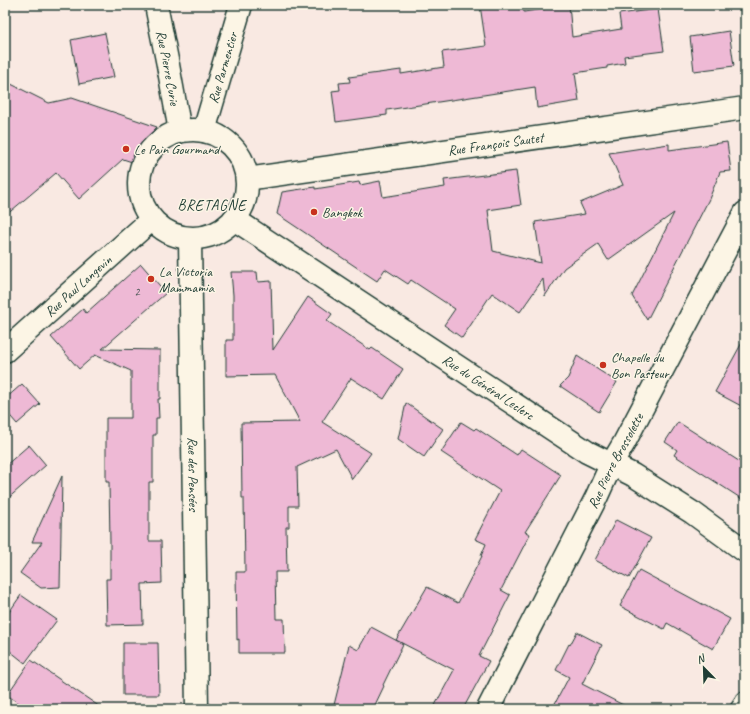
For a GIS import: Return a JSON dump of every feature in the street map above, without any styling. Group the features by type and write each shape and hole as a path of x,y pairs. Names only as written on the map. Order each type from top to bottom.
{"street":[{"name":"Rue Pierre Curie","path":"156,5 180,131"},
{"name":"Rue Parmentier","path":"204,131 241,5"},
{"name":"Rue François Sautet","path":"247,180 745,108"},
{"path":"180,131 204,131 220,137 234,148 243,163 247,180 246,194 242,207 234,219 222,230 207,237 190,239 176,236 162,230 151,220 142,204 138,186 141,167 150,151 163,138 180,131"},
{"name":"Rue Pierre Brossolette","path":"488,709 596,498 611,465 628,436 745,213"},
{"name":"Rue du Général Leclerc","path":"234,219 581,448 611,465 633,475 686,509 745,551"},
{"name":"Rue Paul Langevin","path":"5,351 151,220"},
{"name":"Rue des Pensées","path":"190,239 197,709"}],"lane":[{"path":"739,709 745,700"}],"building":[{"path":"480,5 523,5 524,12 569,5 572,37 621,29 619,14 658,9 664,51 624,56 625,63 607,66 607,68 575,73 579,101 537,108 535,87 387,110 387,115 336,122 332,91 340,90 339,83 350,82 349,77 401,70 401,74 444,67 442,52 486,46"},
{"path":"729,31 734,66 694,71 690,37"},
{"path":"105,33 114,77 79,84 71,40"},
{"path":"5,81 49,103 72,98 157,127 140,145 132,162 123,159 79,199 56,173 5,216"},
{"path":"727,142 731,171 720,172 709,199 647,320 632,296 674,213 608,260 598,244 564,268 545,296 543,279 520,312 492,293 462,338 444,325 455,309 411,280 408,284 385,269 377,281 277,214 282,192 315,187 315,189 359,182 360,185 380,181 383,197 445,187 444,180 516,171 521,205 488,210 493,251 541,263 535,222 585,214 580,203 623,185 609,153 669,144 669,150"},
{"path":"141,264 166,293 102,349 160,350 160,399 158,399 159,418 156,418 156,435 153,435 153,482 149,482 149,541 161,541 162,583 142,584 143,624 107,625 106,579 110,579 110,542 109,482 106,482 106,418 131,418 131,371 95,355 79,369 51,337 83,309 86,313"},
{"path":"231,272 257,272 258,282 271,281 273,350 308,297 332,314 327,321 370,350 372,348 403,369 384,399 351,378 322,422 371,453 352,479 336,449 297,467 298,506 289,506 289,527 286,527 287,572 275,572 276,619 284,619 285,653 239,653 239,639 237,640 236,572 245,572 241,423 300,422 275,375 226,376 226,340 233,340 233,295"},
{"path":"745,337 745,408 715,392"},
{"path":"577,356 617,382 599,412 560,386 568,378"},
{"path":"22,384 40,404 17,424 5,410 5,399"},
{"path":"406,403 443,429 424,457 398,439"},
{"path":"461,422 474,430 476,428 517,455 521,449 561,475 525,532 530,534 501,590 510,595 479,656 489,661 463,709 433,709 454,670 396,640 427,587 458,603 482,556 486,544 475,539 500,491 441,452"},
{"path":"678,422 745,465 745,501 674,455 677,450 665,442"},
{"path":"29,445 46,465 5,501 5,466"},
{"path":"62,476 60,587 41,588 20,573 42,542 32,542"},
{"path":"616,520 651,538 629,578 595,560"},
{"path":"639,570 730,619 713,649 667,623 664,629 620,606"},
{"path":"21,595 57,620 25,663 5,647 5,618"},
{"path":"371,627 403,644 383,685 384,686 373,709 333,709 349,645 358,650"},
{"path":"577,632 602,645 582,684 631,709 552,709 569,677 556,670"},
{"path":"123,643 158,643 159,695 123,695"},
{"path":"31,660 103,709 27,709 7,695"}],"place":[{"name":"Le Pain Gourmand","path":"126,149"},
{"name":"Bangkok","path":"314,212"},
{"name":"La Victoria Mammamia","path":"151,279"},
{"name":"Chapelle du Bon Pasteur","path":"603,365"}],"district":[{"name":"BRETAGNE","path":"212,205"}]}
